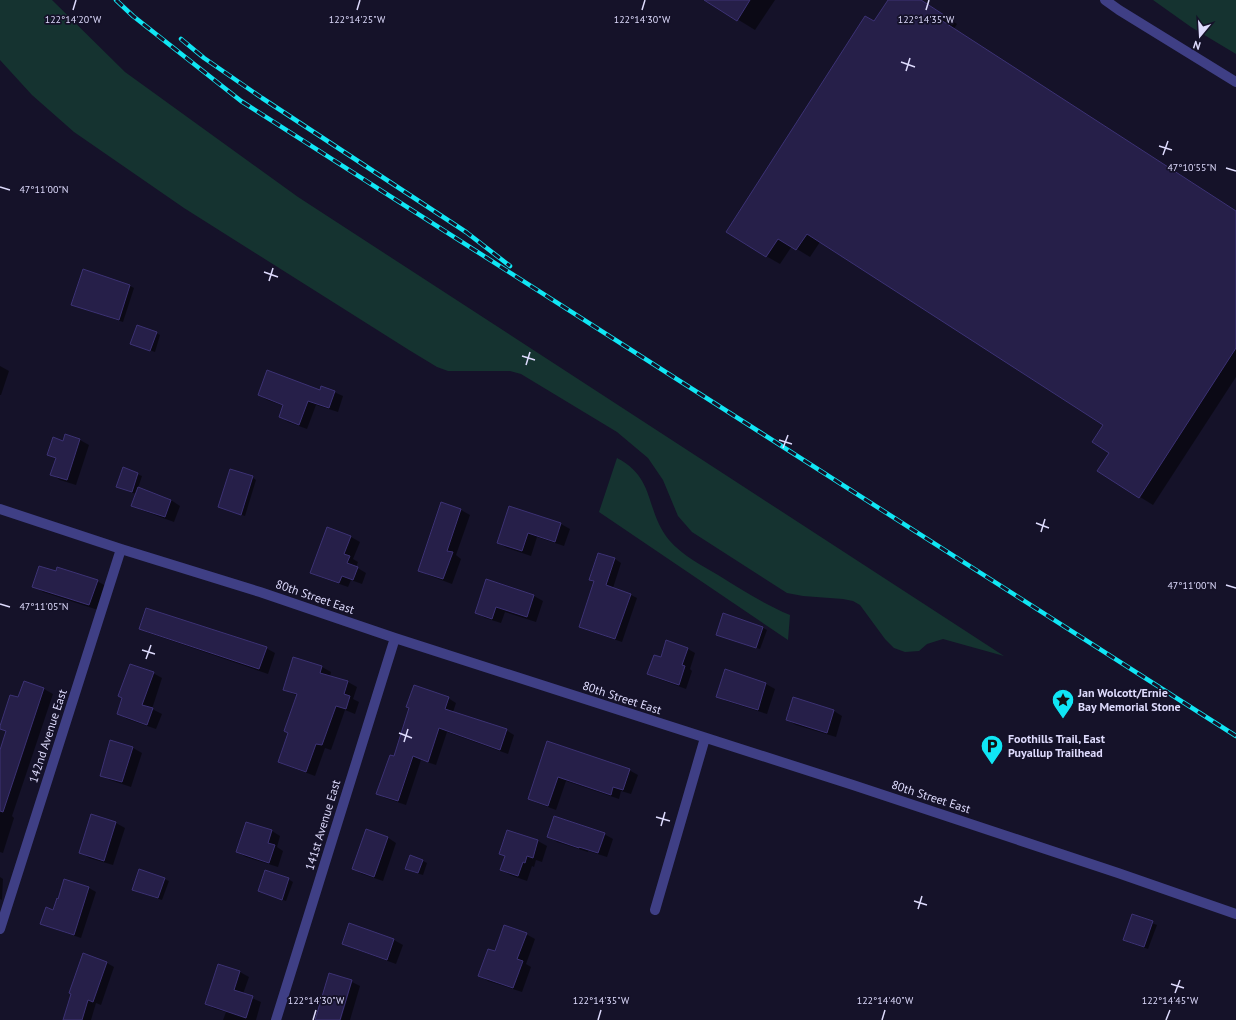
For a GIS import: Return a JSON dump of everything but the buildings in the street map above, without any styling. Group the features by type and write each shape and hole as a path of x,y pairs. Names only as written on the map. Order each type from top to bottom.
{"street":[{"path":"1105,0 1236,82"},
{"name":"80th Street East","path":"0,509 121,550 260,592 395,638 1088,863 1236,914"},
{"name":"142nd Avenue East","path":"0,929 121,550"},
{"name":"141st Avenue East","path":"276,1020 395,638"},
{"path":"655,910 705,738"}],"green space":[{"path":"0,0 52,0 125,72 298,197 1004,656 943,639 927,644 919,651 905,652 894,648 885,639 860,605 853,601 787,593 692,532 678,516 663,480 648,458 617,432 521,374 510,371 448,371 437,367 184,208 74,132 32,95 0,60"},
{"path":"1153,0 1236,0 1236,54 1191,27"},
{"path":"617,458 629,466 638,475 649,496 661,529 674,546 692,560 744,591 790,615 788,640 599,512"}],"railway":[{"path":"116,0 133,16 241,101 1236,736"},
{"path":"181,39 204,58 262,98 466,232 510,266"}],"place":[{"name":"Jan Wolcott/Ernie Bay Memorial Stone","path":"1063,720"},
{"name":"Foothills Trail, East Puyallup Trailhead","path":"992,766"}]}
